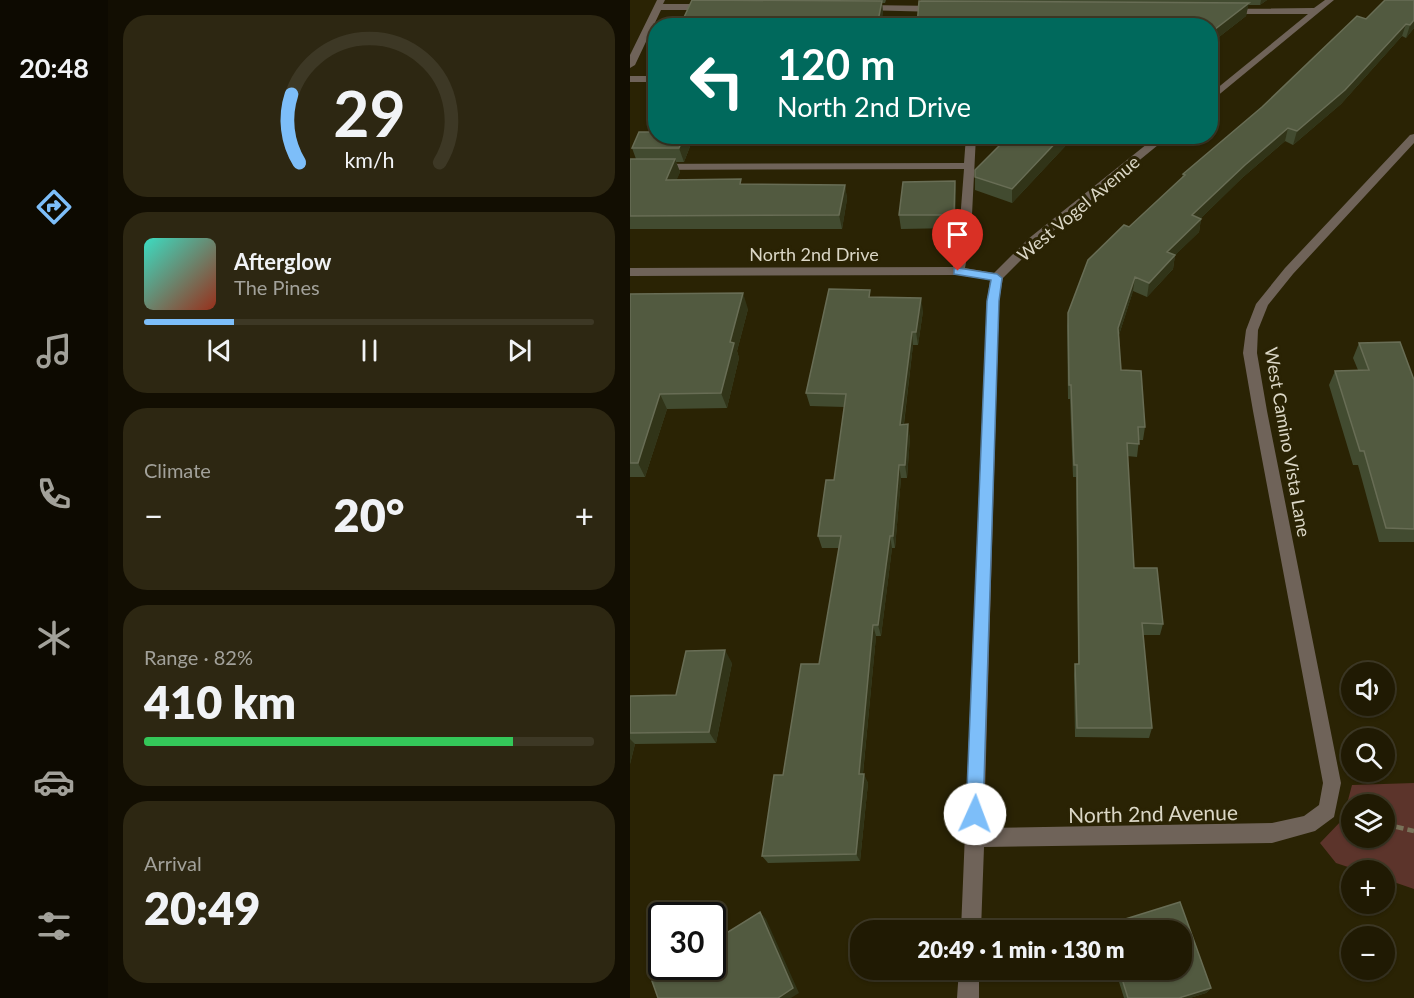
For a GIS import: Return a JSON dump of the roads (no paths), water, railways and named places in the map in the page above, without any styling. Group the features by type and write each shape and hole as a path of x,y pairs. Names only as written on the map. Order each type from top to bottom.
{"street":[{"path":"1218,93 1329,0"},
{"path":"652,18 659,3 717,7"},
{"path":"849,8 945,9"},
{"path":"1221,10 1317,11"},
{"path":"630,65 648,27"},
{"path":"630,79 648,79"},
{"path":"1218,82 1231,83"},
{"name":"West Camino Vista Lane","path":"1327,810 1332,783 1260,411 1250,353 1252,330 1262,304 1289,271 1414,137"},
{"path":"958,271 965,234 971,144"},
{"name":"West Vogel Avenue","path":"997,278 1032,243 1154,144"},
{"path":"630,167 970,166"},
{"name":"North 2nd Drive","path":"630,272 958,271 997,278"},
{"path":"971,920 993,301 997,278"},
{"name":"North 2nd Avenue","path":"974,837 1272,833 1308,824 1327,810"},
{"path":"968,998 969,980"}]}
